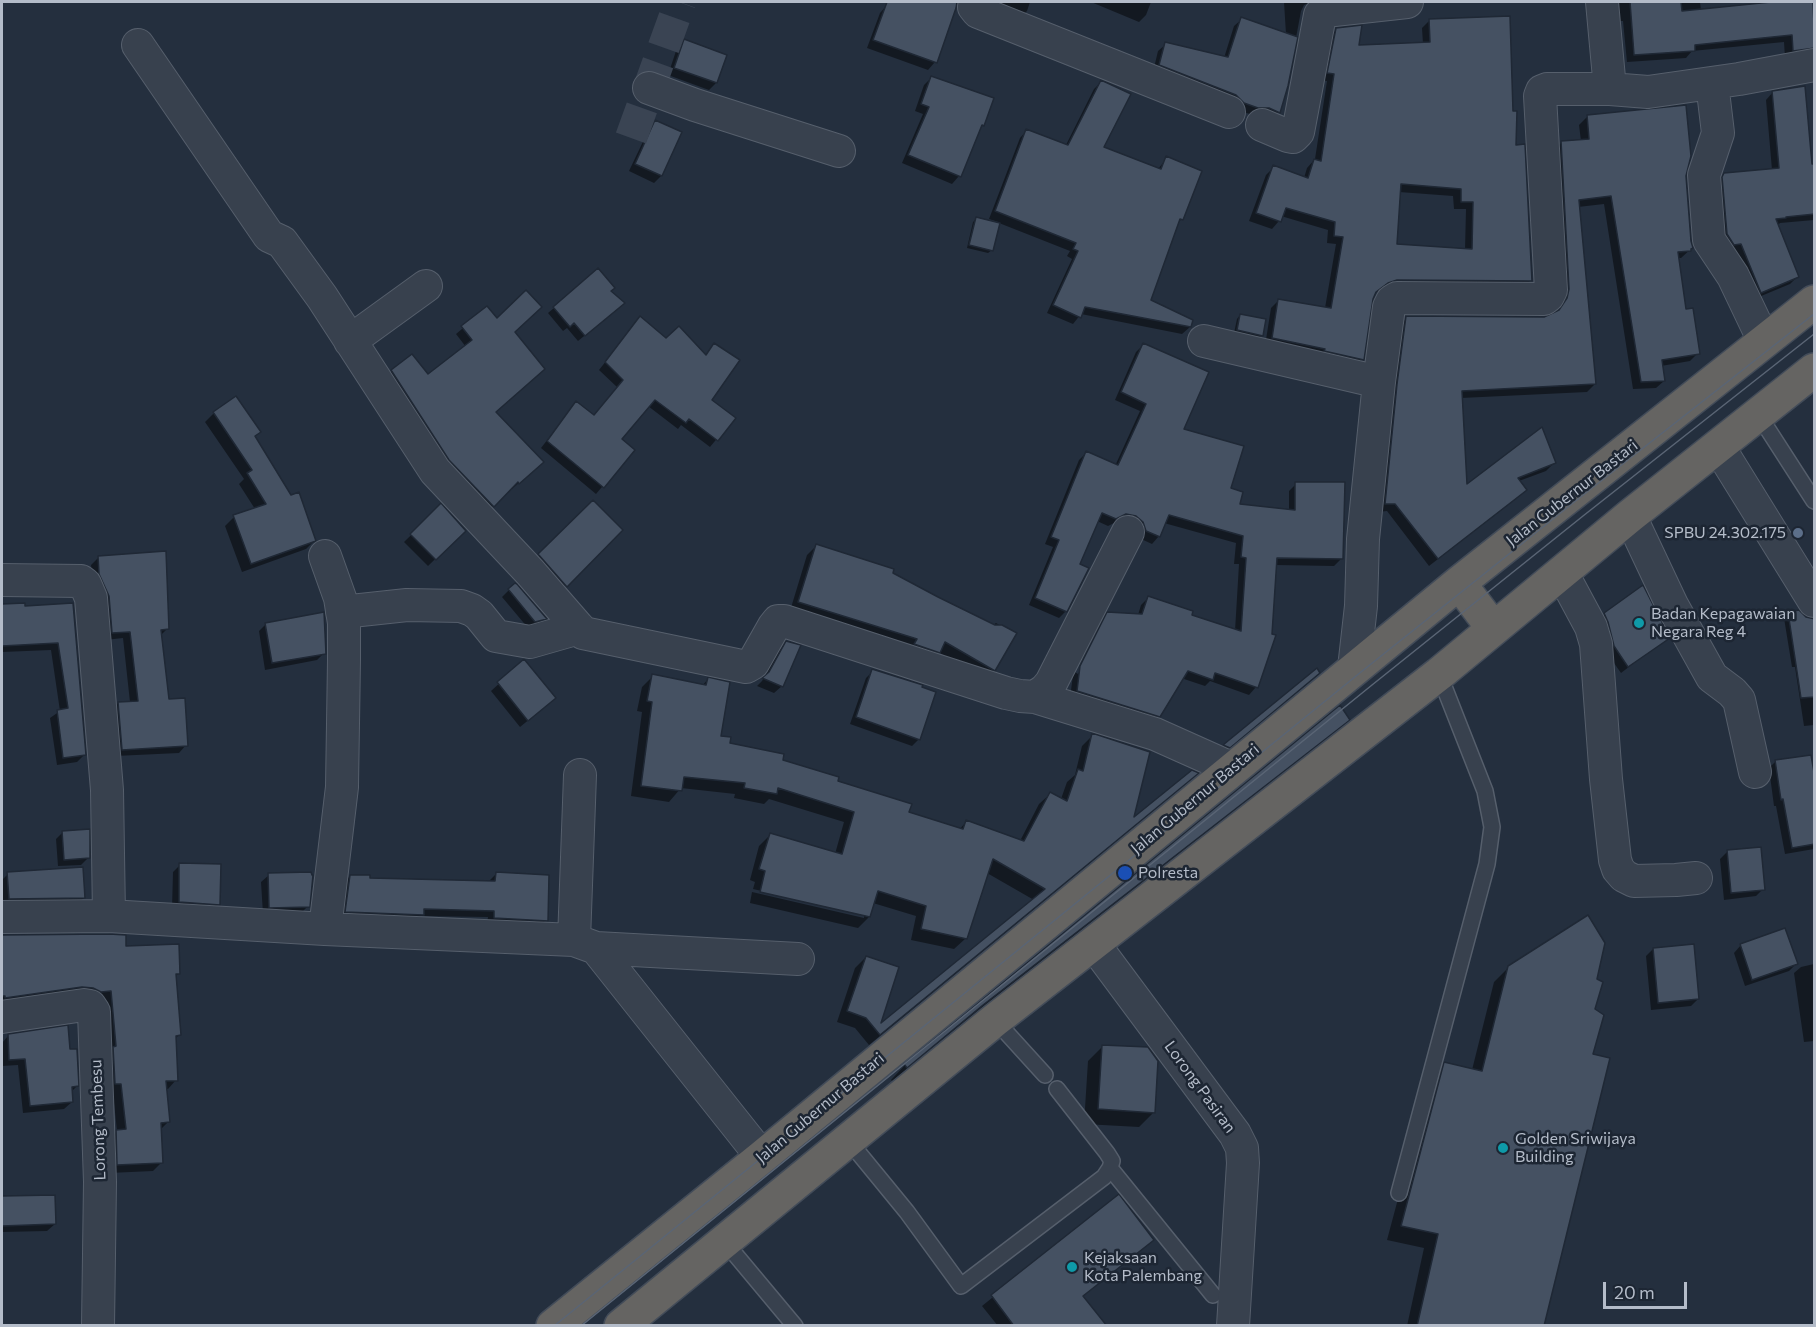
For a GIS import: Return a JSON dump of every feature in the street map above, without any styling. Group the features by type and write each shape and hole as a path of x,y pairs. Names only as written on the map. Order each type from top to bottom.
{"highway":[{"name":"Jalan Gubernur Bastari","path":"553,1326 1354,668 1815,302"},
{"path":"621,1326 995,1020 1439,674 1630,516 1815,370"},
{"path":"1459,583 1493,628"}],"street":[{"path":"975,2 974,7 978,12 1229,112"},
{"path":"1262,125 1288,136 1293,136 1298,132 1320,15 1325,11 1407,2"},
{"path":"1602,2 1610,89"},
{"path":"138,45 269,236 282,242 322,297 435,471 530,572 583,633 746,667 753,663 778,621 784,621 1006,693 1035,697 1155,734 1231,768"},
{"path":"1354,668 1361,606 1363,538 1389,307 1397,298 1544,299 1548,296 1551,290 1540,96 1547,89 1610,89 1648,92 1815,65"},
{"path":"1712,83 1718,133 1704,175 1709,240 1738,286 1764,341"},
{"path":"649,88 839,151"},
{"path":"350,341 426,286"},
{"path":"1204,341 1379,382"},
{"path":"1718,446 1815,601"},
{"path":"1630,516 1672,605 1712,677 1739,700 1755,772"},
{"path":"1035,697 1051,683 1128,532"},
{"path":"325,556 340,598 344,651 342,787 325,929"},
{"path":"1562,573 1591,627 1596,644 1606,778 1618,869 1624,876 1634,881 1696,878"},
{"path":"2,580 81,581 85,584 91,598 107,790 109,916"},
{"path":"342,612 407,604 461,606 479,615 496,636 530,642 579,628"},
{"path":"580,775 585,944 762,1156"},
{"path":"2,917 109,916 798,959"},
{"name":"Lorong Pasiran","path":"1093,943 1242,1148 1233,1326"},
{"name":"Lorong Tembesu","path":"2,1017 84,1005 90,1006 94,1012 100,1182 98,1326"}],"lane":[{"path":"1758,414 1815,501"},
{"path":"1399,1193 1488,864 1492,827 1485,791 1439,674"},
{"path":"995,1020 1045,1075"},
{"path":"848,1140 907,1212 961,1286 1104,1177 1110,1168 1112,1161 1107,1152 1057,1089"},
{"path":"1110,1168 1213,1295"},
{"path":"724,1241 795,1326"}],"building":[{"path":"887,2 957,2 937,63 873,40"},
{"path":"1630,2 1681,2 1682,11 1771,2 1813,2 1815,48 1793,51 1792,35 1695,45 1695,51 1634,55"},
{"path":"1510,16 1513,111 1517,111 1516,145 1525,144 1532,281 1397,280 1388,283 1376,292 1373,299 1364,360 1272,338 1278,299 1331,308 1343,237 1334,236 1335,222 1286,208 1281,222 1256,213 1273,165 1308,178 1314,159 1321,161 1334,74 1327,73 1336,28 1362,25 1359,45 1430,42 1429,19","holes":["1401,184 1461,189 1461,202 1473,202 1472,249 1397,244"]},
{"path":"1241,17 1298,37 1280,113 1269,108 1258,108 1244,103 1236,95 1159,65 1165,42 1228,57"},
{"path":"684,39 727,55 717,83 674,68"},
{"path":"931,76 994,98 961,177 908,155 929,107 921,104"},
{"path":"1101,80 1131,94 1104,147 1161,169 1166,156 1202,171 1183,220 1180,219 1151,300 1193,320 1191,327 1085,307 1081,318 1053,305 1078,251 1073,249 1076,243 995,211 1026,129 1068,145"},
{"path":"1805,86 1812,164 1815,164 1815,214 1776,219 1799,277 1761,293 1741,244 1734,245 1727,234 1722,177 1724,173 1779,168 1772,91"},
{"path":"1686,105 1691,156 1686,176 1693,248 1691,251 1678,252 1686,309 1693,308 1700,354 1662,360 1665,381 1641,382 1611,196 1579,200 1596,384 1462,391 1467,484 1542,427 1556,463 1518,478 1527,490 1438,559 1395,504 1385,504 1406,316 1544,317 1559,310 1567,298 1569,289 1561,141 1589,139 1587,115"},
{"path":"655,120 682,132 662,176 635,164"},
{"path":"976,217 1000,223 993,251 969,245"},
{"path":"598,268 615,288 611,291 625,303 585,336 574,323 570,327 553,307"},
{"path":"526,290 542,307 515,332 545,369 496,412 544,462 519,484 518,482 494,507 449,460 391,370 412,354 428,374 472,340 461,326 487,306 497,318"},
{"path":"1240,314 1266,319 1263,336 1237,330"},
{"path":"640,316 666,338 679,326 706,355 714,343 740,360 712,400 736,418 718,441 689,419 686,423 655,400 622,439 635,450 604,488 547,441 576,401 594,415 623,380 605,362"},
{"path":"1143,343 1209,372 1184,429 1244,446 1231,488 1243,492 1240,504 1295,510 1295,482 1345,482 1343,559 1277,558 1272,634 1276,635 1258,688 1215,673 1213,680 1188,671 1160,717 1077,691 1080,666 1107,612 1142,614 1148,596 1193,611 1192,615 1241,631 1246,558 1241,557 1243,536 1169,515 1160,537 1146,531 1143,522 1136,516 1126,514 1116,519 1102,513 1080,564 1089,568 1067,612 1035,598 1059,540 1051,537 1086,451 1118,465 1146,404 1121,392"},
{"path":"236,396 261,432 255,436 291,495 299,492 316,541 251,564 233,515 266,504 247,473 252,470 213,412"},
{"path":"593,500 623,530 567,587 538,554"},
{"path":"441,503 466,531 436,560 410,534"},
{"path":"816,544 894,569 893,573 938,597 995,625 1002,625 1017,633 995,671 945,642 940,653 914,644 917,639 798,602"},
{"path":"166,551 169,629 161,630 169,699 185,698 188,746 122,750 118,702 138,701 130,632 112,633 109,596 99,574 98,556"},
{"path":"515,583 547,619 535,622 508,589"},
{"name":"Badan Kepagawaian Negara Reg 4","path":"1643,585 1670,638 1628,667 1614,646 1604,613"},
{"path":"25,603 25,606 73,603 86,755 63,758 57,710 68,708 58,643 2,646 2,604"},
{"path":"1799,610 1806,617 1815,619 1815,697 1801,698 1788,612"},
{"path":"324,612 326,654 272,663 265,623"},
{"path":"786,641 801,645 783,687 762,678 769,672"},
{"path":"524,659 556,698 528,721 497,682"},
{"path":"1317,668 1320,673 1230,748 1223,745"},
{"path":"872,669 923,685 922,687 936,692 920,740 856,717"},
{"path":"652,674 706,685 708,677 730,682 721,736 731,737 730,743 784,754 783,760 839,777 838,781 912,804 909,812 963,829 966,820 1024,841 1050,792 1067,801 1078,769 1083,771 1092,733 1150,752 1134,817 1192,770 1199,773 880,1035 866,1018 847,1011 866,956 899,967 881,1023 1045,889 993,859 967,939 921,929 926,906 878,891 870,917 760,892 765,871 759,869 770,833 842,854 854,812 778,788 777,794 744,788 745,783 684,777 682,791 641,786 652,702 647,701"},
{"path":"1340,705 1350,720 983,1005 907,1068 904,1064"},
{"path":"1811,755 1815,778 1815,844 1792,848 1775,760"},
{"path":"90,829 90,858 64,860 62,831"},
{"path":"1761,847 1765,890 1731,893 1727,850"},
{"path":"179,863 221,864 220,905 179,902"},
{"path":"83,867 85,898 9,899 7,872"},
{"path":"311,872 313,875 310,907 269,908 268,873"},
{"path":"496,872 549,875 548,921 494,918 494,911 424,909 424,915 345,912 350,875 370,875 370,878 495,881"},
{"name":"Golden Sriwijaya Building","path":"1588,915 1605,943 1597,979 1603,982 1595,1009 1604,1015 1593,1054 1610,1058 1544,1326 1417,1326 1438,1234 1401,1226 1444,1062 1482,1071 1508,966"},
{"path":"1785,928 1798,964 1752,980 1740,944"},
{"path":"2,935 126,935 126,946 179,944 180,974 176,974 181,1035 176,1036 178,1081 166,1081 170,1122 161,1123 163,1163 117,1165 116,1130 126,1129 121,1084 115,1084 113,1047 116,1046 111,991 101,992 93,988 82,987 5,998 2,996"},
{"path":"1694,944 1699,999 1658,1003 1653,948"},
{"path":"68,1025 70,1049 77,1049 79,1086 72,1087 73,1102 30,1106 25,1059 9,1060 8,1034"},
{"path":"1102,1045 1148,1047 1158,1061 1155,1113 1098,1109"},
{"name":"Kejaksaan Kota Palembang","path":"1119,1194 1154,1240 1083,1296 1107,1326 1014,1326 991,1295"},
{"path":"55,1195 56,1224 2,1226 2,1196"}],"tunnel":[{"path":"631,138 680,2"}],"tram line":[{"path":"554,1326 1361,672 1814,314"},
{"path":"581,1326 1372,685 1814,334"}],"place":[{"name":"SPBU 24.302.175","path":"1798,533"},
{"name":"Badan Kepagawaian Negara Reg 4","path":"1639,623"},
{"name":"Polresta","path":"1125,873"},
{"name":"Golden Sriwijaya Building","path":"1503,1148"},
{"name":"Kejaksaan Kota Palembang","path":"1072,1267"}]}
